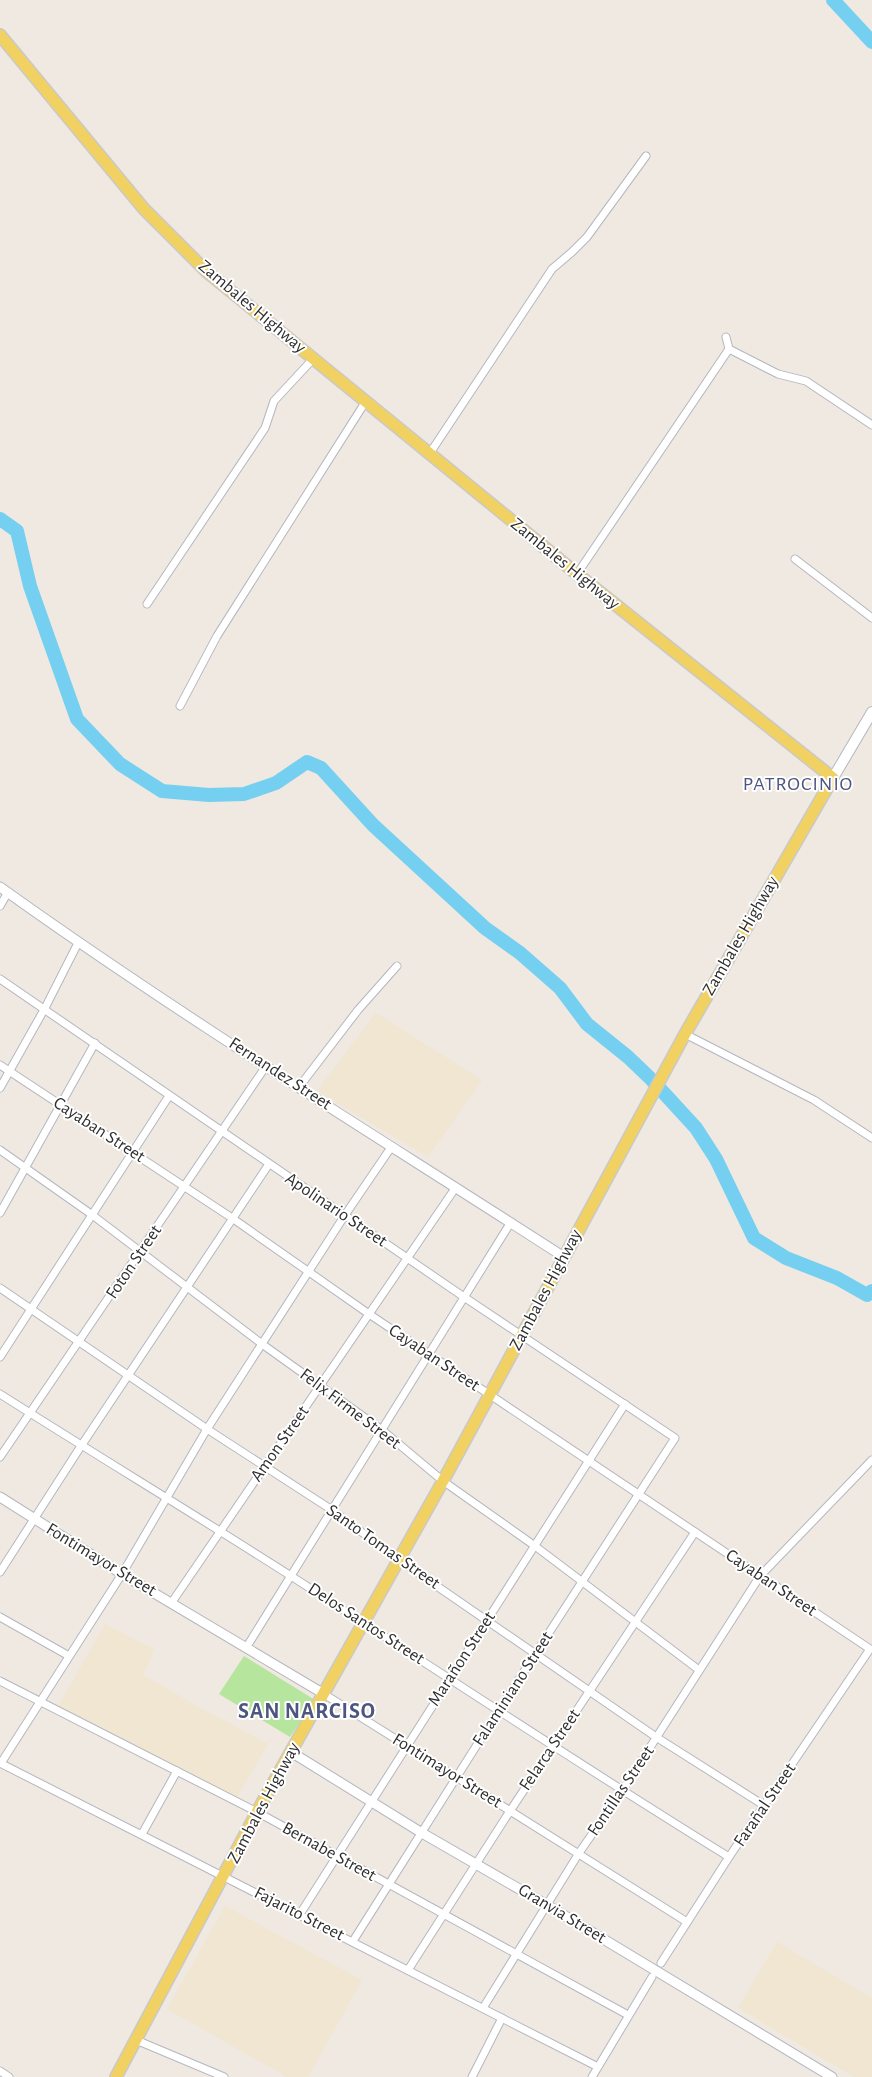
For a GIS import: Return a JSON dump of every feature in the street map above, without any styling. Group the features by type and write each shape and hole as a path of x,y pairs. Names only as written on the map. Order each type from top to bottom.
{"main road":[{"name":"Zambales Highway","path":"0,35 144,209 206,270 577,574 833,778 643,1110 443,1481 257,1812 225,1876 116,2077"},
{"path":"833,778 872,712"}],"street":[{"path":"430,453 552,269 587,237 646,156"},
{"path":"577,574 729,349 726,337"},
{"path":"729,349 778,374 806,381 872,425"},
{"path":"147,604 265,428 274,401 314,358"},
{"path":"180,706 217,636 366,401"},
{"path":"795,559 872,618"},
{"path":"0,906 4,889"},
{"name":"Fernandez Street","path":"4,889 78,943 564,1257"},
{"path":"0,1088 45,1008 78,943"},
{"path":"299,1087 358,1010 397,966"},
{"name":"Apolinario Street","path":"0,979 45,1008 169,1096 521,1336 675,1438"},
{"path":"685,1034 814,1100 872,1138"},
{"path":"0,1214 95,1043"},
{"name":"Cayaban Street","path":"0,1065 232,1218 428,1354 870,1649"},
{"name":"Foton Street","path":"0,1457 266,1066"},
{"path":"0,1357 169,1096"},
{"path":"0,1763 122,1574 207,1429 308,1270 392,1146"},
{"name":"Felix Firme Street","path":"0,1150 91,1214 186,1288 382,1430 443,1481 535,1546 699,1670"},
{"path":"0,1572 81,1446 269,1164"},
{"name":"Amon Street","path":"172,1602 219,1530 456,1188"},
{"path":"246,1648 510,1222"},
{"name":"Santo Tomas Street","path":"0,1288 207,1429 332,1510 399,1560 656,1737 765,1806"},
{"name":"Delos Santos Street","path":"0,1394 219,1530 622,1791 729,1857"},
{"name":"Marañon Street","path":"300,1914 625,1404"},
{"name":"Falaminiano Street","path":"353,1941 499,1710 675,1438"},
{"name":"Fontillas Street","path":"483,2008 579,1853 622,1791 760,1576 872,1460"},
{"name":"Fontimayor Street","path":"0,1497 122,1574 324,1694 687,1922"},
{"name":"Felarca Street","path":"408,1970 553,1745 695,1532"},
{"path":"0,1617 69,1656"},
{"name":"Farañal Street","path":"661,1963 729,1857 870,1649"},
{"name":"Bernabe Street","path":"0,1681 257,1812 628,2015"},
{"name":"Granvia Street","path":"291,1752 422,1833 547,1905 832,2077"},
{"name":"Fajarito Street","path":"0,1763 598,2067"},
{"path":"142,1834 177,1771"},
{"path":"592,2077 652,1977"},
{"path":"472,2077 502,2018"},
{"path":"136,2040 224,2077"},
{"path":"0,2071 9,2077"}],"shaded area":[{"path":"376,1013 482,1080 428,1157 317,1091"},
{"path":"105,1624 154,1649 143,1675 268,1744 236,1799 57,1708"},
{"path":"225,1906 362,1980 308,2077 287,2077 167,2009"},
{"path":"777,1942 872,1998 872,2077 854,2077 738,2008"}],"green space":[{"path":"244,1656 315,1700 290,1737 219,1694"}],"waterway":[{"path":"833,0 872,42"},
{"path":"0,519 17,531 30,586 77,719 120,764 162,791 209,795 244,794 276,783 307,762 321,768 373,825 485,928 520,953 560,988 587,1024 628,1057 651,1079 696,1128 716,1159 754,1238 786,1258 837,1278 867,1295 872,1291"}],"district":[{"name":"PATROCINIO","path":"798,784"},
{"name":"SAN NARCISO","path":"307,1711"}]}
